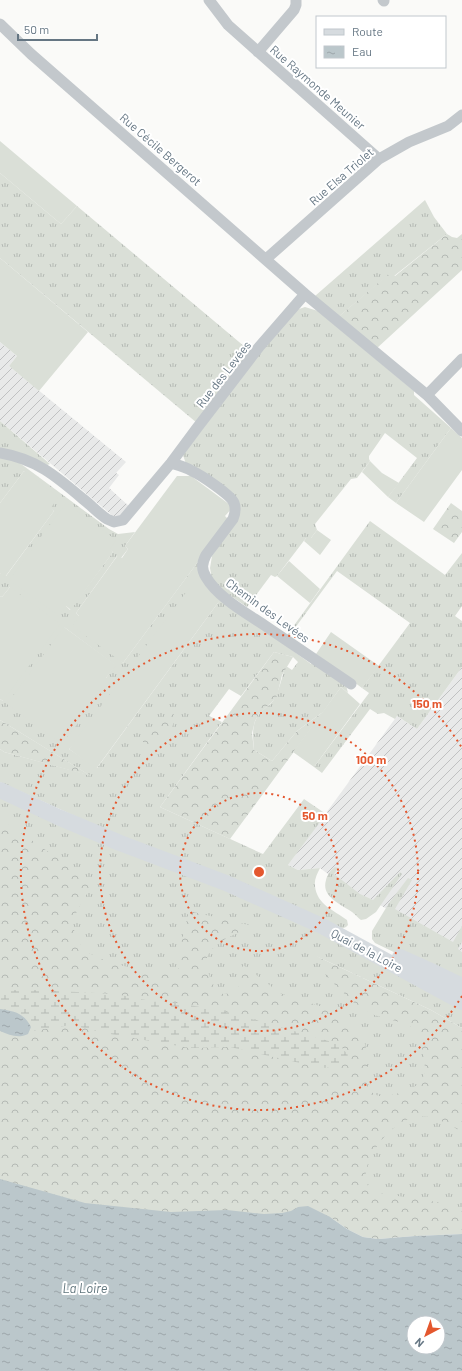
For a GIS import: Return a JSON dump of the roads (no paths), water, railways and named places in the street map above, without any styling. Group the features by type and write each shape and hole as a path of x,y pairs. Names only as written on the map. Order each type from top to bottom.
{"main road":[{"path":"0,790 58,817 120,843 226,883 322,926"},
{"name":"Quai de la Loire","path":"322,926 367,943 462,986"},
{"name":"Quai de la Loire","path":"322,926 462,1002"}],"street":[{"name":"Rue Raymonde Meunier","path":"209,0 228,25 379,158"},
{"name":"Rue Raymonde Meunier","path":"258,52 294,10 296,0"},
{"name":"Rue Cécile Bergerot","path":"0,24 31,54 306,294"},
{"name":"Rue Elsa Triolet","path":"266,259 379,158 409,142 448,126 462,116"},
{"path":"306,294 426,395 462,431"},
{"name":"Rue des Levées","path":"0,453 22,458 53,473 101,514 114,522 120,522 127,517 172,463 259,348 306,294"},
{"path":"426,395 462,360"},
{"name":"Chemin des Levées","path":"172,463 200,475 228,496 234,503 235,513 233,518 206,554 203,561 203,571 211,585 235,606 351,684"}],"water":[{"path":"0,1009 14,1012 22,1016 31,1027 28,1034 17,1036 0,1031"},
{"name":"La Loire","path":"0,1179 85,1203 171,1212 227,1210 264,1214 282,1213 291,1211 298,1207 308,1206 330,1217 347,1229 363,1237 378,1239 462,1234 462,1371 0,1371"}]}
